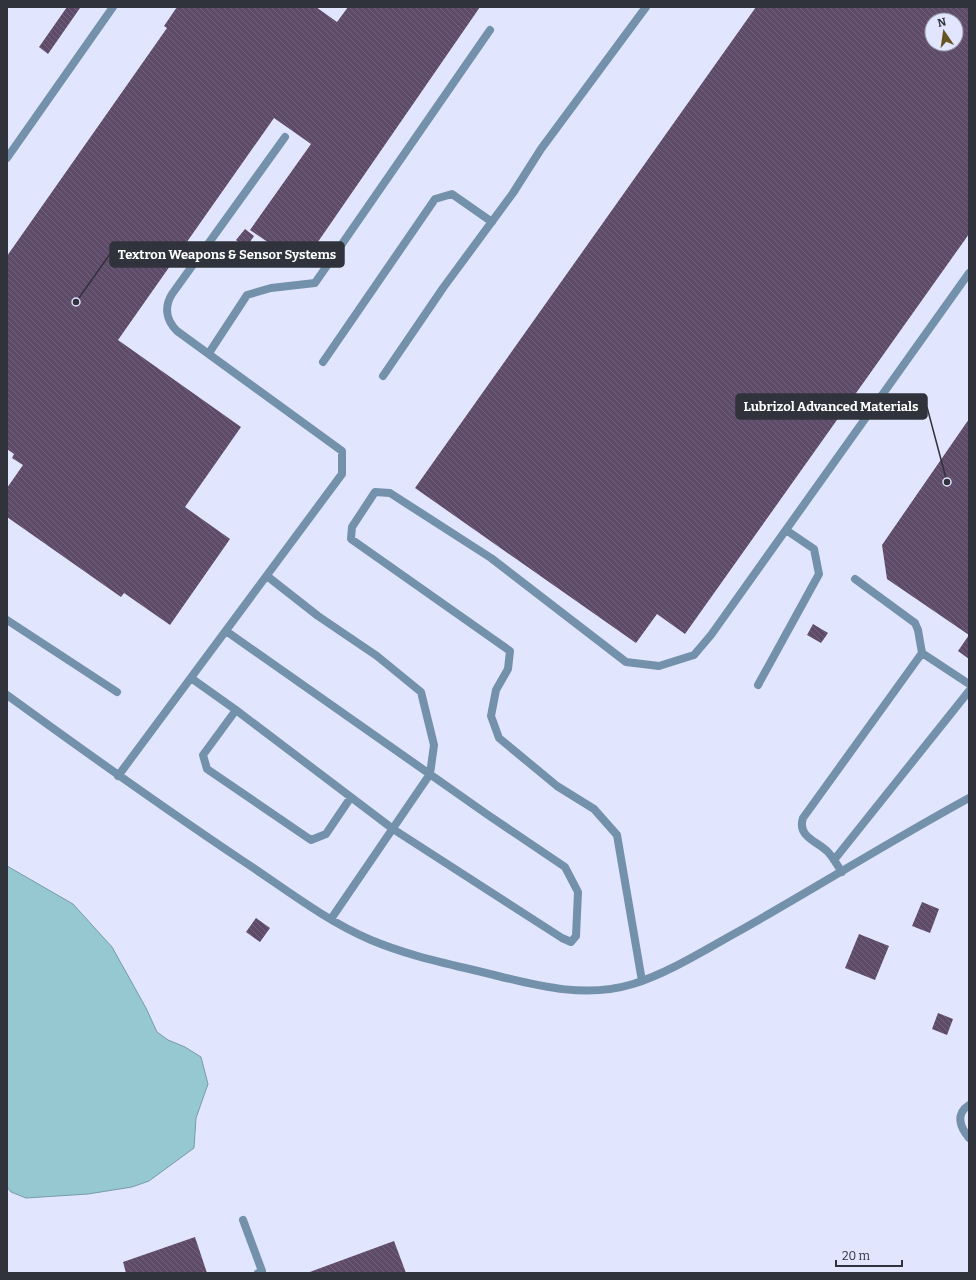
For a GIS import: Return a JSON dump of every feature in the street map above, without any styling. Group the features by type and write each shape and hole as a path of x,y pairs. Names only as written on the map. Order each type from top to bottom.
{"street":[{"path":"7,158 114,7"},
{"path":"383,376 444,288 513,193 541,149 646,7"},
{"path":"209,353 247,295 271,288 315,283 490,30"},
{"path":"118,776 342,474 342,451 173,327 167,313 169,298 285,137"},
{"path":"323,362 435,199 452,194 492,222"},
{"path":"642,981 618,835 594,809 557,786 499,738 491,716 496,690 508,669 510,650 351,539 352,527 375,492 390,493 491,558 626,662 659,666 694,655 711,636 969,273"},
{"path":"758,685 819,574 814,549 786,530"},
{"path":"267,576 318,616 377,656 421,692 434,745 430,774 331,919"},
{"path":"856,579 912,621 918,630 922,652 969,684"},
{"path":"7,620 117,692"},
{"path":"191,678 236,710 393,829 562,938 571,942 576,936 578,892 565,868 226,631"},
{"path":"842,872 827,851 806,835 802,825 803,818 922,652"},
{"path":"834,860 969,691"},
{"path":"7,695 118,776 351,931 392,948 506,978 578,991 600,991 621,988 642,981 695,955 969,798"},
{"path":"236,710 203,755 207,769 311,840 326,834 351,798"},
{"path":"967,1106 961,1114 960,1120 962,1128 969,1138"},
{"path":"243,1220 262,1271 258,1273"}],"shaded area":[{"path":"7,866 73,904 112,947 146,1008 157,1032 168,1040 185,1047 201,1057 208,1084 196,1118 194,1148 149,1181 132,1187 88,1194 26,1198 11,1192 7,1187"}],"building":[{"path":"67,7 80,8 48,54 39,47"},
{"path":"177,7 316,7 337,22 348,7 480,7 302,265 250,230 311,144 274,118 118,340 241,427 185,507 230,539 170,625 124,593 121,597 7,517 7,488 23,465 12,458 14,454 7,449 7,256 167,28 164,26"},
{"path":"756,7 969,7 969,234 685,634 657,614 636,643 415,488"},
{"path":"245,229 254,236 246,248 236,240"},
{"path":"969,419 969,635 887,579 882,545"},
{"path":"813,624 828,633 821,643 807,635"},
{"path":"969,635 969,659 958,651"},
{"path":"922,902 939,909 930,933 912,926"},
{"path":"256,918 270,928 260,942 246,932"},
{"path":"859,934 889,946 875,980 845,968"},
{"path":"938,1013 953,1019 947,1035 932,1029"},
{"path":"195,1237 207,1273 126,1273 123,1262"},
{"path":"394,1241 406,1273 307,1273"}],"place":[{"name":"Textron Weapons & Sensor Systems","path":"76,302"},
{"name":"Lubrizol Advanced Materials","path":"947,482"}]}
